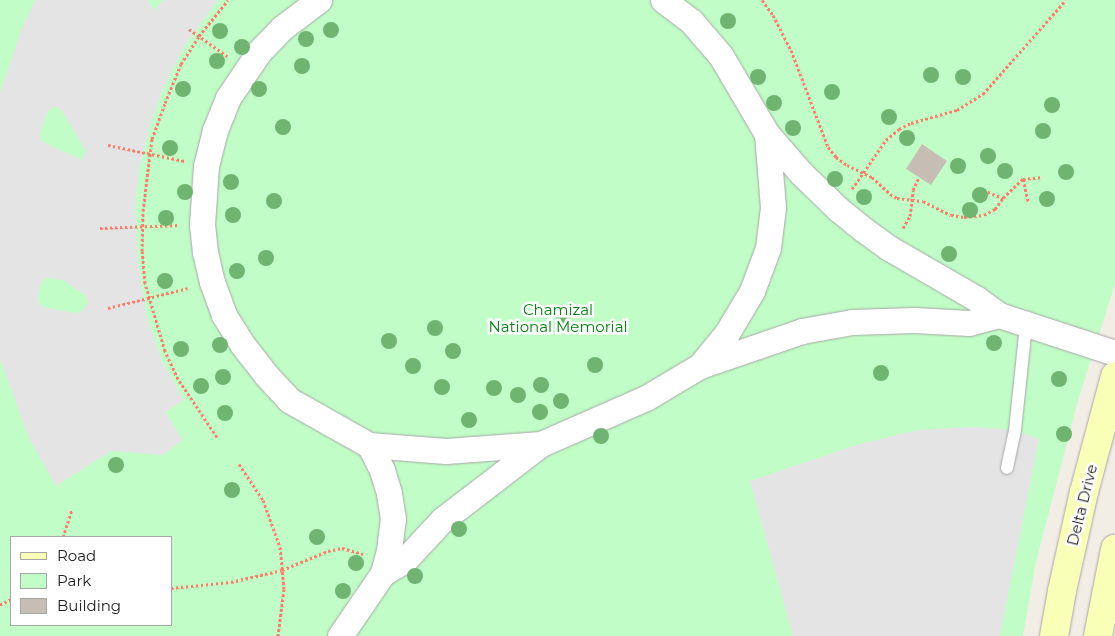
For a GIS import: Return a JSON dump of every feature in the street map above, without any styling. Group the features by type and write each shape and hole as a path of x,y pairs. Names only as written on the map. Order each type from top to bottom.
{"main road":[{"name":"Delta Drive","path":"1054,636 1084,492 1115,376"},
{"path":"1098,636 1115,549"}],"street":[{"path":"319,0 282,28 246,69 228,98 215,130 206,166 202,224 205,252 212,282 224,315 242,344 289,400 369,445 446,451 541,444"},
{"path":"663,0 691,21 721,56 767,134 838,209 889,248 977,299 999,316 1115,353"},
{"path":"700,366 726,333 752,291 768,248 773,207 767,134"},
{"path":"383,573 404,560 442,520 541,444 646,398 700,366 802,332 852,322 914,320 970,323 999,316"},
{"path":"340,636 383,573 393,519 389,493 382,470 369,445"}],"lane":[{"path":"1007,468 1014,430 1026,326"}],"path":[{"path":"217,437 178,379 165,351 144,275 142,211 152,139 165,103 181,64 199,36 228,0"},
{"path":"762,0 773,15 791,50 828,146 847,165 864,172 898,198 923,201 951,215 964,217 984,215 995,209 1003,198 1023,179 1043,177"},
{"path":"838,209 886,140 899,129 912,123 956,110 983,94 1066,0"},
{"path":"189,29 246,69"},
{"path":"108,145 206,166"},
{"path":"889,248 910,216 913,190 919,178"},
{"path":"1023,179 1028,201"},
{"path":"983,190 1003,198"},
{"path":"100,228 143,228 202,224"},
{"path":"108,308 212,282"},
{"path":"239,464 263,500 280,547 282,607 278,636"},
{"path":"63,536 72,510"},
{"path":"172,588 231,582 282,570 328,551 342,548 357,551 371,558 383,573"}],"green space":[{"name":"Chamizal National Memorial","path":"0,0 1115,0 1115,284 1078,401 1036,562 1023,636 0,636"}],"shaded area":[{"path":"35,0 147,0 155,10 163,0 218,0 184,47 162,91 150,125 140,166 135,206 138,262 147,317 162,361 184,400 165,412 183,440 163,455 111,451 56,486 29,438 0,359 0,93 21,31","holes":["57,107 62,111 86,151 82,160 41,141 40,134 47,113 51,108","45,278 63,280 86,296 88,303 83,310 76,313 46,308 40,305 38,300 40,285"]},
{"path":"972,427 1015,430 1039,439 1000,636 793,636 750,481 856,445 918,430"}],"building":[{"path":"922,144 947,161 931,185 906,169"}]}
